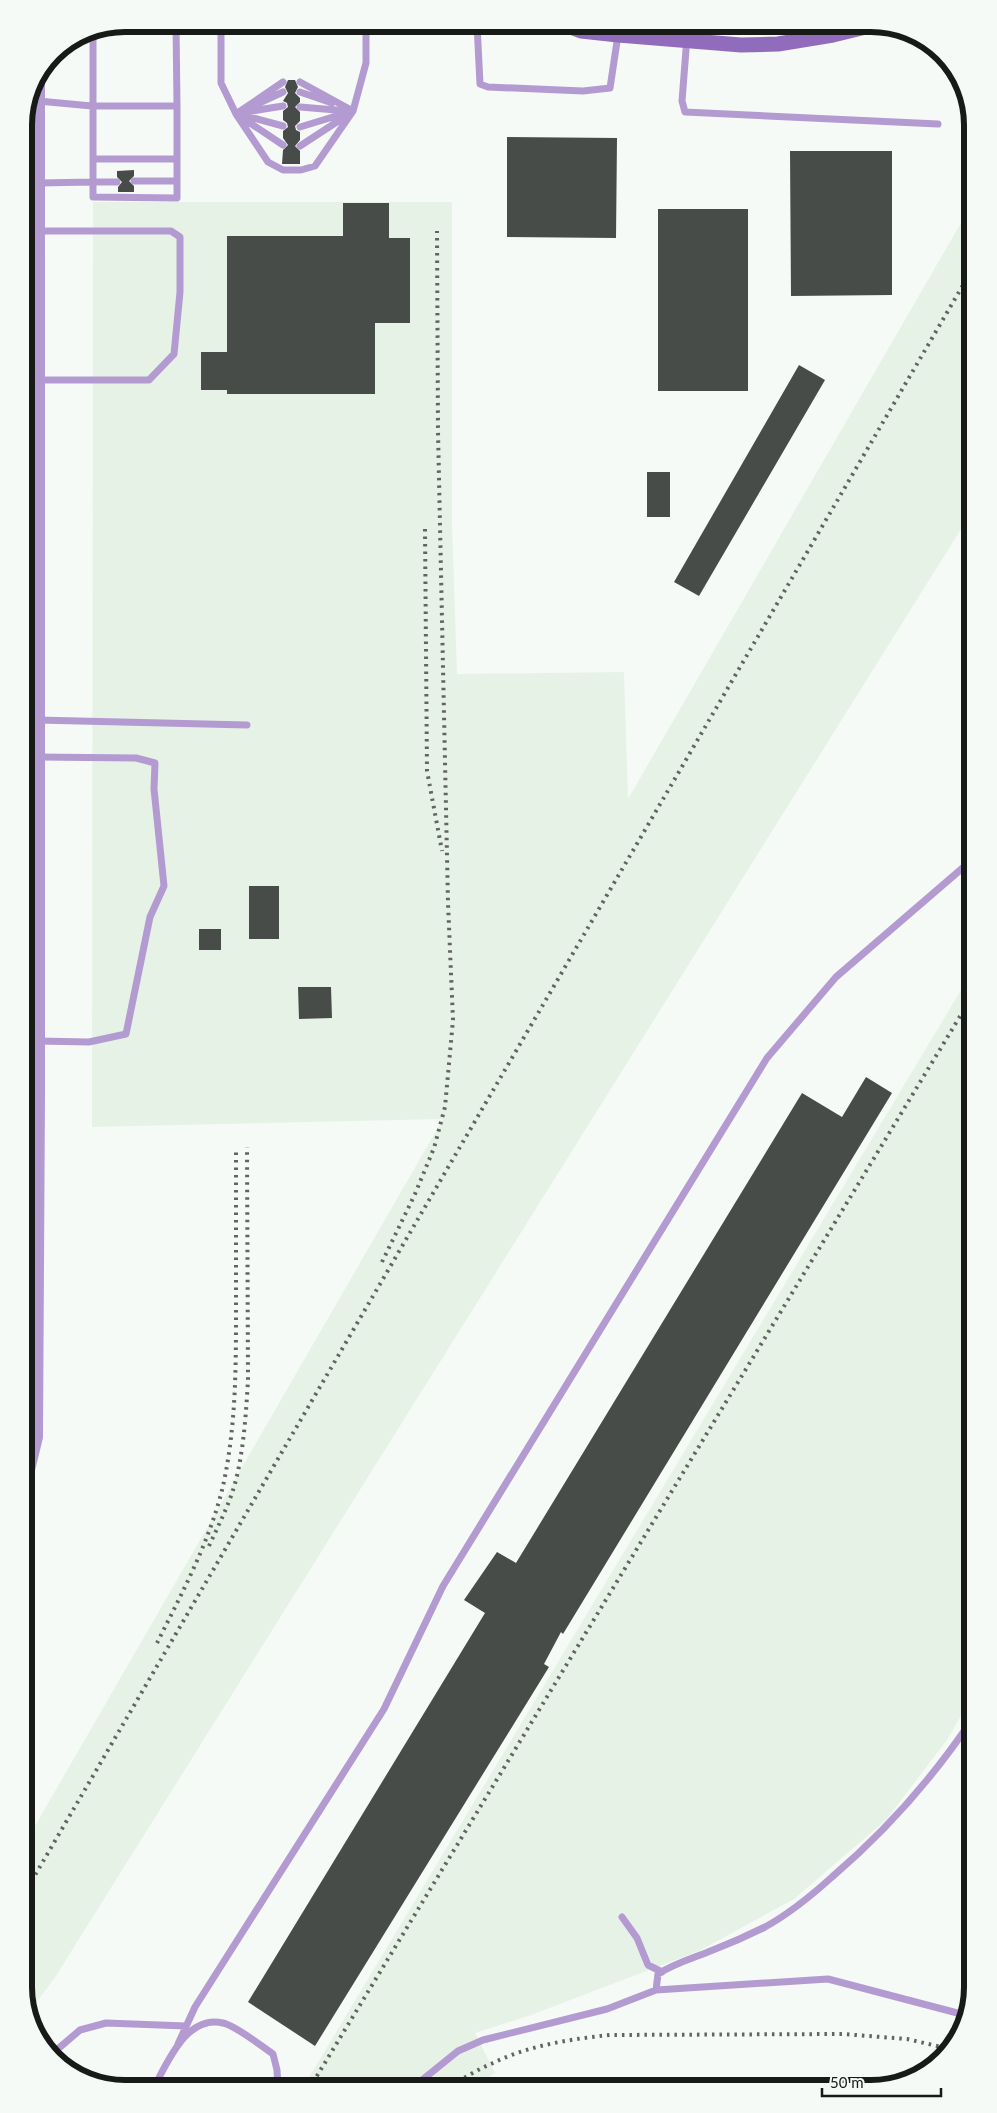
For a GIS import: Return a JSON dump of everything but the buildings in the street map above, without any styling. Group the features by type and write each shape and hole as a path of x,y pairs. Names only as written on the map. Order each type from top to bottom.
{"street":[{"path":"596,33 688,42 741,45 778,44 841,33"},
{"path":"33,295 37,231 38,94"},
{"path":"33,357 37,380 38,757 33,810"},
{"path":"32,1274 38,1186 38,1041 33,925"},
{"path":"32,1418 36,1437 32,1452"}],"lane":[{"path":"93,39 93,197 177,198 176,32"},
{"path":"221,32 222,83 236,114 268,162 283,170 301,170 315,166 354,111 366,63 366,32"},
{"path":"477,32 480,84 488,87 582,91 610,88 618,35"},
{"path":"688,33 682,102 685,112 938,124"},
{"path":"236,114 283,82"},
{"path":"300,82 354,111"},
{"path":"236,114 283,92"},
{"path":"300,92 354,111"},
{"path":"38,101 92,106 177,106"},
{"path":"236,114 283,106"},
{"path":"300,107 354,111"},
{"path":"300,127 354,111"},
{"path":"300,146 354,111"},
{"path":"236,114 283,126"},
{"path":"236,114 283,145"},
{"path":"93,159 177,159"},
{"path":"134,181 177,181"},
{"path":"38,183 118,182"},
{"path":"37,231 171,231 180,237 180,292 174,354 149,380 37,380"},
{"path":"37,720 247,726"},
{"path":"38,757 136,758 155,763 154,789 164,886 150,917 126,1034 89,1042 38,1041"},
{"path":"158,2080 178,2044 195,2007 384,1709 443,1586 767,1058 836,977 964,866"},
{"path":"32,1094 38,1094"},
{"path":"32,1186 38,1186"},
{"path":"656,1990 658,1974 666,1968 713,1951 766,1926 814,1893 860,1854 901,1812 944,1761 964,1731"},
{"path":"622,1917 637,1938 648,1965 662,1972"},
{"path":"422,2080 458,2051 483,2040 607,2008 656,1990 828,1979 961,2014"},
{"path":"56,2049 80,2030 106,2023 186,2026"},
{"path":"178,2044 198,2025 224,2023 272,2054 277,2070 278,2080"}],"shaded area":[{"path":"93,202 452,202 452,522 457,674 624,672 628,799 964,218 964,524 54,1979 34,2005 32,1987 32,1831 443,1119 92,1127"},
{"path":"964,985 964,1711 947,1740 886,1820 794,1899 699,1951 531,2015 475,2033 495,2073 484,2080 307,2080"}],"railway":[{"path":"382,1262 415,1194 434,1148 445,1107 453,1020 448,903 438,431 437,231"},
{"path":"32,1880 964,283"},
{"path":"425,529 427,771 442,851"},
{"path":"314,2080 964,1010"},
{"path":"209,1546 234,1489 244,1430 248,1380 247,1147"},
{"path":"157,1643 211,1527 223,1486 231,1442 236,1330 236,1149"},
{"path":"461,2080 507,2057 536,2047 610,2035 843,2034 907,2039 942,2047"}]}
